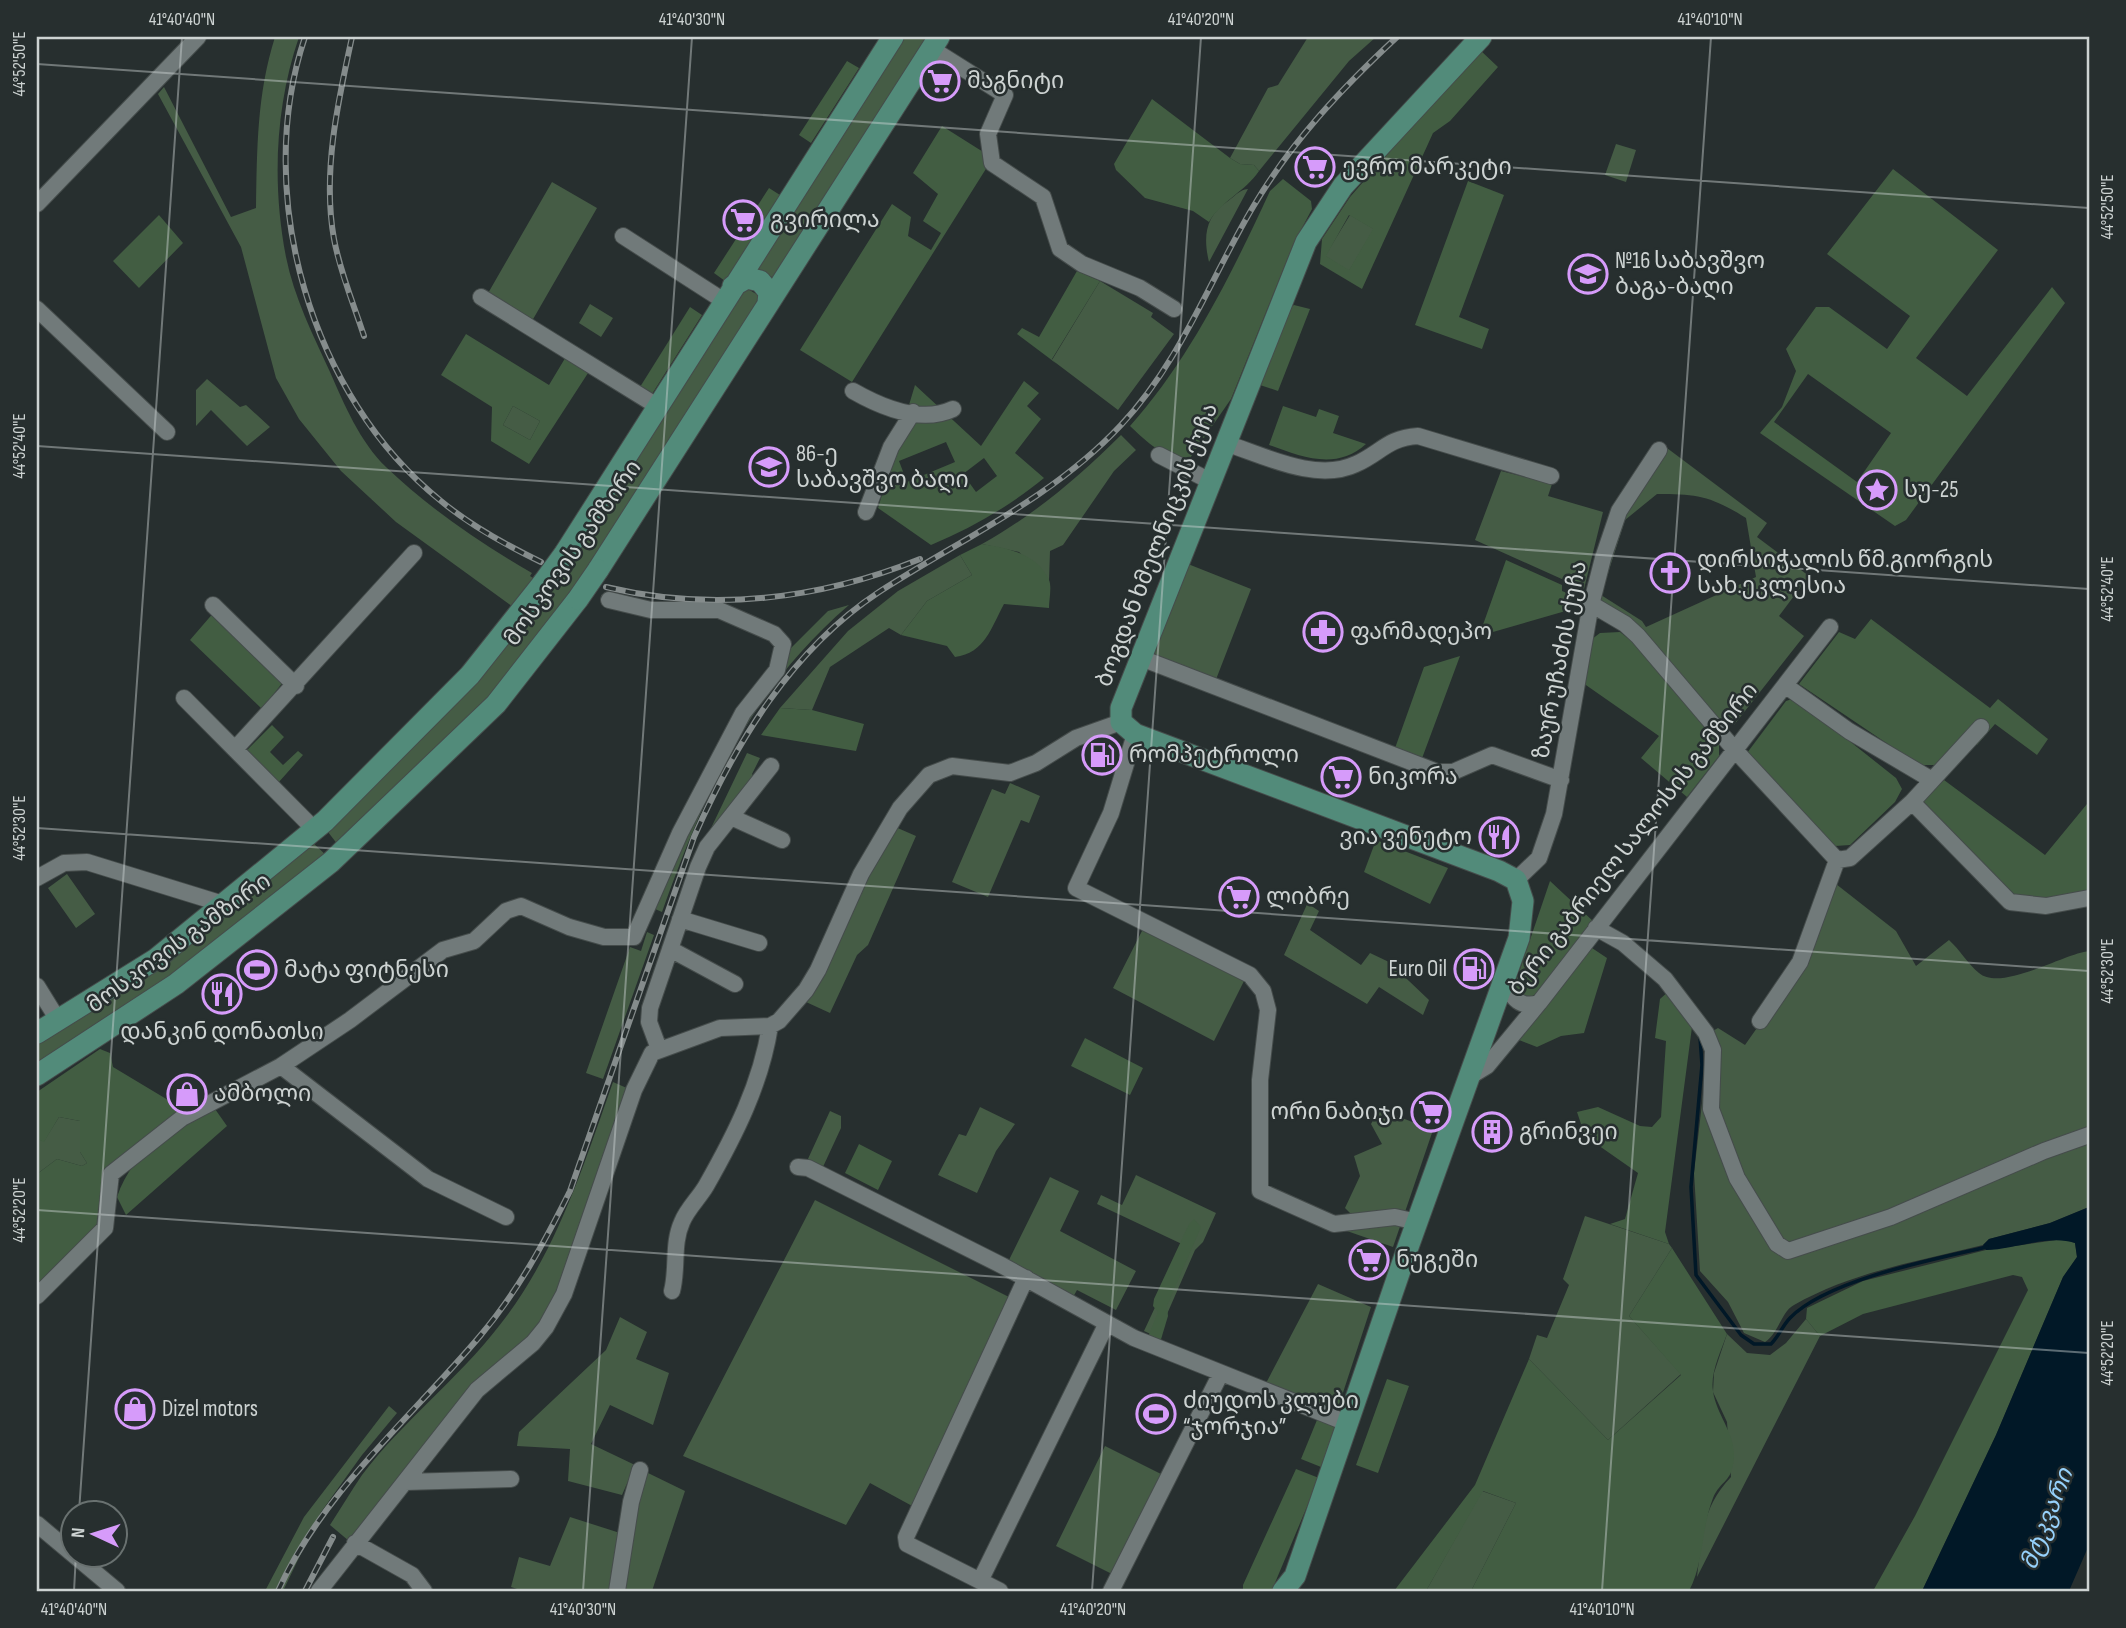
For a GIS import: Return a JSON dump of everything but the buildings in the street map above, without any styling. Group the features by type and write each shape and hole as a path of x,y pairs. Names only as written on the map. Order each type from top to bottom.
{"main road":[{"name":"მოსკოვის გამზირი","path":"37,1033 156,959 320,825 470,675 565,553 728,293 894,37"},
{"name":"ბოგდან ხმელნიცკის ქუჩა","path":"1128,728 1121,708 1298,260 1321,216 1343,186 1481,37"},
{"name":"მოსკოვის გამზირი","path":"37,1075 176,984 343,851 496,704 598,570 936,43"},
{"path":"728,293 747,278 760,281 769,292 768,303"},
{"path":"1128,728 1516,880"},
{"path":"320,825 327,842 334,849 343,851"},
{"name":"ბერი გაბრიელ სალოსის გამზირი","path":"1283,1591 1295,1576 1417,1222 1519,938 1523,901 1516,880"}],"street":[{"path":"37,205 198,37"},
{"path":"936,43 1005,95 988,134 992,163 1043,197 1060,249 1082,264 1140,288 1174,309"},
{"path":"623,236 728,293"},
{"path":"481,297 657,406"},
{"path":"37,309 167,432"},
{"path":"853,391 880,406 913,412 944,413 953,409"},
{"path":"866,512 891,447 913,412"},
{"path":"1225,443 1310,469 1331,470 1355,465 1401,437 1418,436 1551,476"},
{"name":"ზაურ უჩაძის ქუჩა","path":"1516,880 1539,858 1554,814 1591,604 1619,511 1659,450"},
{"path":"1159,455 1210,481"},
{"path":"236,748 414,553"},
{"path":"37,1296 105,1228 111,1174 182,1118 281,1066 350,1020 443,950 474,941 506,911 521,906 604,937 634,937 663,868 743,713 776,670 782,654 781,638 719,610 650,610 609,600"},
{"path":"1591,604 1625,624 1638,636 1734,749 1837,860"},
{"path":"213,605 296,685"},
{"name":"ბერი გაბრიელ სალოსის გამზირი","path":"1469,1077 1487,1066 1539,1003 1830,627"},
{"path":"1141,658 1437,772 1453,772 1492,755 1561,780"},
{"path":"1786,686 1849,732 1932,779"},
{"path":"184,698 320,825"},
{"path":"1837,860 1850,858 1912,802 1981,727"},
{"path":"672,1291 677,1270 676,1240 682,1220 704,1190 744,1112 755,1087 770,1026 806,990 833,942 862,874 900,808 921,781 941,768 953,766 1010,773 1036,763 1076,737 1128,728 1114,805 1076,888 1250,975 1263,991 1268,1022 1259,1080 1260,1191 1334,1224 1395,1217 1417,1222"},
{"path":"659,1049 649,1022 650,1008 707,847 771,766"},
{"path":"1912,802 2010,902 2046,906 2089,898"},
{"path":"732,817 782,840"},
{"path":"1760,1021 1800,962 1837,860"},
{"path":"37,878 64,863 87,862 223,904"},
{"path":"680,919 759,943"},
{"path":"1596,928 1623,943 1665,979 1706,1033 1713,1050 1711,1109 1737,1178 1777,1244 1788,1251 1891,1217 2044,1151 2089,1135"},
{"path":"670,949 735,984"},
{"path":"1503,983 1516,1001 1528,1006 1539,1003"},
{"path":"37,986 58,1020"},
{"path":"319,1591 477,1390 533,1343 558,1308 647,1059 659,1049 720,1028 770,1026"},
{"path":"281,1066 428,1179 506,1217"},
{"path":"798,1167 808,1168 1026,1278 1134,1338 1220,1375 1347,1423"},
{"path":"1000,1591 907,1545 906,1537 1026,1278"},
{"path":"980,1581 1107,1323"},
{"path":"1111,1591 1220,1375"},
{"path":"617,1591 631,1502 640,1470"},
{"path":"405,1482 510,1479"},
{"path":"37,1524 117,1591"},
{"path":"355,1543 412,1575 424,1591"}],"green space":[{"path":"275,37 299,37 285,91 278,146 278,174 286,257 305,316 347,410 377,457 438,511 493,550 532,573 530,576 533,578 513,607 396,522 341,471 299,419 276,378 241,247 158,94 164,87 231,217 256,208 261,100"},
{"path":"902,37 928,37 774,278 759,271 758,267"},
{"path":"1308,37 1376,37 1349,61 1259,171 1254,165 1240,164 1230,158 1268,88 1278,85"},
{"path":"1479,49 1498,67 1450,121 1433,133 1362,289 1320,264 1322,239 1350,197","holes":["1349,215 1373,229 1349,270 1326,256"]},
{"path":"847,61 859,68 811,143 799,135"},
{"path":"1152,99 1230,158 1240,164 1254,165 1259,171 1209,222 1193,211 1145,198 1116,170 1114,164"},
{"path":"942,126 988,155 989,164 852,382 800,350 892,204 911,217 908,236 931,250 941,233 923,221 938,194 913,173"},
{"path":"1616,144 1636,150 1626,182 1605,175"},
{"path":"1893,169 1998,250 1916,358 1967,396 2052,287 2065,303 1906,520 1895,526 1760,433 1782,407 1796,371 1786,349 1816,307 1829,307 1887,349 1910,316 1827,254","holes":["1808,374 1891,433 1857,482 1774,422"]},
{"path":"1283,179 1311,201 1312,209 1293,245 1231,399 1190,458 1165,453 1130,426 1152,400 1191,344 1225,284 1270,191"},
{"path":"1468,181 1504,195 1459,317 1489,329 1482,349 1415,325"},
{"path":"552,182 597,208 532,321 487,295"},
{"path":"769,188 780,195 725,281 714,273"},
{"path":"1248,189 1209,262 1206,236 1210,220 1220,207"},
{"path":"159,215 183,243 139,288 113,261"},
{"path":"1350,215 1374,229 1349,271 1325,256"},
{"path":"1077,271 1100,281 1052,359 1057,364 1017,334 1022,328 1039,337"},
{"path":"1100,281 1153,313 1151,317 1174,334 1118,410 1052,360"},
{"path":"746,288 763,298 571,600 492,698 338,845 328,832 331,825 473,683"},
{"path":"590,304 613,318 601,337 579,323"},
{"path":"1294,305 1310,309 1278,391 1257,384 1287,309"},
{"path":"690,307 702,315 652,394 640,387"},
{"path":"466,334 549,385 567,355 590,370 529,464 491,441 492,407 441,375","holes":["513,406 540,421 530,440 503,425"]},
{"path":"207,379 240,407 246,405 270,427 247,446 211,410 196,426 196,390"},
{"path":"1024,381 1039,393 1027,406 1041,419 1015,453 1044,478 1018,498 976,524 931,545 878,508 915,385 981,446","holes":["946,442 955,462 907,482 899,461","984,458 997,476 976,492 963,474"]},
{"path":"513,406 540,421 530,440 503,425"},
{"path":"1283,406 1316,417 1319,409 1339,416 1333,433 1366,444 1355,452 1331,459 1306,457 1269,445"},
{"path":"1121,435 1136,450 1114,471 1063,545 1050,551 1049,581 1019,552 982,544 1020,521 1055,494"},
{"path":"1667,448 1767,523 1757,537 1809,576 1779,616 1804,636 1734,725 1721,721 1709,712 1637,627 1596,596 1624,511","holes":["1657,494 1713,501 1746,518 1756,577 1646,627 1642,621 1601,595 1625,520"]},
{"path":"1501,471 1552,484 1548,496 1603,512 1584,589 1475,540"},
{"path":"982,544 1020,553 1037,564 1050,583 1049,608 1004,604 980,645 965,655 955,657 947,646 901,635 927,601 972,575 960,555"},
{"path":"960,555 972,575 927,601 901,635 889,628 830,667 812,710 780,708 848,631 898,591"},
{"path":"1506,560 1562,585 1562,591 1572,595 1569,610 1479,636"},
{"path":"1188,564 1251,589 1215,682 1152,658"},
{"path":"849,605 814,638 784,672 734,745 695,825 662,912 655,909 705,789 789,650 828,611"},
{"path":"215,611 283,682 262,709 190,640"},
{"path":"1871,619 1990,708 1998,699 2048,739 2037,755 1995,724 1977,745 1966,736 1935,765 1919,765 1799,684 1839,632 1855,639"},
{"path":"1620,632 1634,643 1719,742 1719,756 1687,797 1641,758 1659,736 1583,683 1592,639 1600,633"},
{"path":"1460,656 1421,761 1394,751 1424,667"},
{"path":"1786,701 1799,701 1896,778 1902,789 1895,802 1850,845 1835,846 1827,842 1747,753"},
{"path":"780,708 812,710 864,724 856,751 761,735"},
{"path":"272,725 284,737 270,752 283,765 298,751 303,755 278,783 247,750"},
{"path":"747,753 760,758 752,774 756,780 701,849"},
{"path":"1944,780 2045,855 2087,804 2089,894 2045,902 2009,896 1922,800"},
{"path":"1010,783 1040,796 1029,823 1021,820 988,897 952,882 992,789 1005,794"},
{"path":"893,826 916,836 868,945 857,955 830,1013 806,1002 866,874"},
{"path":"1376,840 1448,868 1430,904 1364,872"},
{"path":"312,842 328,857 210,952 37,1068 37,1041"},
{"path":"67,874 95,914 76,928 48,888"},
{"path":"1550,881 1594,922 1539,992 1529,998 1515,990 1515,984"},
{"path":"1836,884 1896,931 1916,966 1949,940 1979,973 1989,978 2017,975 2089,951 2089,1207 2050,1223 1989,1239 1983,1245 1886,1269 1839,1284 1790,1308 1765,1342 1744,1333 1728,1302 1700,1271 1694,1173 1706,1068 1704,1036 1718,1028 1745,1045 1806,958"},
{"path":"1309,900 1310,905 1319,911 1310,930 1361,965 1370,953 1389,962 1429,1000 1423,1015 1379,987 1367,1004 1284,955"},
{"path":"1143,929 1245,979 1214,1041 1113,988"},
{"path":"647,932 654,935 603,1079 586,1073 630,947 641,951"},
{"path":"1589,946 1607,958 1584,1033 1561,1036 1537,1047 1519,1040"},
{"path":"1669,991 1692,1027 1665,1232 1669,1244 1610,1224 1625,1219 1638,1173 1585,1136 1577,1112 1598,1107 1640,1126 1652,1127 1661,1117 1666,1041 1655,1038 1660,999"},
{"path":"1085,1038 1143,1068 1130,1095 1071,1066"},
{"path":"100,1049 110,1053 113,1067 183,1109 107,1172 99,1225 37,1290 37,1174 57,1159 82,1166 87,1163 80,1152 80,1121 59,1117 44,1142 37,1139 37,1092"},
{"path":"613,1082 629,1089 552,1306 529,1341 349,1541 330,1525 362,1475 483,1345 519,1298 537,1269 566,1209"},
{"path":"980,1107 1015,1124 996,1151 977,1193 938,1175 959,1134 966,1136"},
{"path":"215,1109 227,1126 126,1215 117,1197 134,1165 144,1153 169,1134"},
{"path":"1379,1109 1433,1130 1393,1247 1344,1230 1353,1216 1345,1208 1360,1176 1354,1156 1382,1144 1371,1124"},
{"path":"830,1111 841,1116 841,1128 822,1169 807,1161"},
{"path":"59,1117 80,1121 80,1152 87,1163 82,1166 57,1159 37,1174 37,1139 44,1141"},
{"path":"859,1144 892,1161 878,1190 845,1173"},
{"path":"1136,1175 1216,1213 1203,1242 1195,1250 1157,1337 1144,1331 1184,1245 1097,1204 1101,1195 1122,1205"},
{"path":"1050,1177 1079,1191 1060,1231 1136,1271 1116,1310 1077,1290 1072,1299 1007,1264"},
{"path":"815,1200 1011,1298 914,1507 870,1483 846,1525 683,1456"},
{"path":"1585,1216 1669,1244 1672,1248 1629,1316 1681,1374 1608,1440 1529,1359 1537,1335 1547,1338 1569,1285 1563,1279"},
{"path":"1194,1219 1201,1227 1167,1306 1168,1316 1159,1346 1148,1337 1158,1312 1153,1306 1154,1299 1189,1224"},
{"path":"2063,1239 2075,1243 2077,1257 2063,1277 1996,1435 1922,1591 1873,1591 1915,1516 2028,1290 2022,1277 2013,1275 1863,1314 1820,1336 1806,1319 1807,1308 1863,1281 1986,1250"},
{"path":"1672,1248 1727,1334 1712,1384 1734,1448 1729,1477 1713,1498 1697,1569 1689,1591 1471,1591 1516,1503 1483,1491 1426,1591 1394,1591 1475,1485 1529,1359 1608,1440 1681,1375 1629,1316"},
{"path":"1318,1284 1371,1307 1336,1414 1264,1387"},
{"path":"620,1317 647,1332 636,1359 669,1373 653,1425 610,1405 591,1444 635,1465 622,1495 568,1481 570,1449 517,1446 519,1432 606,1350"},
{"path":"1806,1319 1820,1336 1697,1577 1702,1536 1709,1511 1721,1488 1731,1477 1727,1422 1713,1392 1714,1373 1727,1334 1747,1353 1770,1355 1786,1343"},
{"path":"1387,1379 1409,1386 1378,1473 1356,1465"},
{"path":"389,1406 397,1413 362,1455 321,1512 283,1591 265,1591 304,1517"},
{"path":"1317,1420 1338,1427 1321,1467 1301,1459"},
{"path":"1105,1446 1165,1476 1116,1576 1056,1546"},
{"path":"1296,1469 1319,1478 1272,1590 1243,1591 1243,1585"},
{"path":"648,1473 685,1491 652,1591 622,1591 635,1507"},
{"path":"1482,1491 1516,1503 1471,1591 1426,1591"},
{"path":"570,1517 620,1533 610,1591 523,1591 511,1587 519,1557 550,1566"}],"water":[{"name":"მტკვარი","path":"2089,1207 2089,1545 2069,1591 1922,1591 1996,1435 2063,1277 2077,1257 2075,1243 2065,1241 2042,1241 1986,1250 1983,1245 1989,1239 2050,1223"}],"waterway":[{"path":"1700,1037 1702,1065 1691,1187 1696,1275 1741,1335 1754,1344 1771,1344 1790,1318 1829,1293 1882,1273 1987,1247"}],"railway":[{"path":"305,37 290,98 286,161 290,225 304,289 327,350 357,407 396,458 464,519 541,562"},
{"path":"352,37 333,137 331,214 340,264 364,336"},
{"path":"278,1591 319,1520 370,1457 480,1336 506,1302 540,1248 570,1191 694,837 728,768 769,701 793,670 847,615 879,592 1036,496 1094,451 1121,425 1142,400 1178,347 1237,235 1284,160 1337,96 1397,37"},
{"path":"606,587 685,599 764,598 843,584 920,559"},
{"path":"305,1591 333,1537"}],"place":[{"name":"მაგნიტი","path":"940,81"},
{"name":"ევრო მარკეტი","path":"1315,167"},
{"name":"გვირილა","path":"743,220"},
{"name":"№16 საბავშვო ბაგა-ბაღი","path":"1588,274"},
{"name":"86-ე საბავშვო ბაღი","path":"769,467"},
{"name":"სუ-25","path":"1877,490"},
{"name":"დირსიჭალის წმ.გიორგის სახ.ეკლესია","path":"1670,573"},
{"name":"ფარმადეპო","path":"1323,632"},
{"name":"რომპეტროლი","path":"1102,755"},
{"name":"ნიკორა","path":"1341,777"},
{"name":"ვია ვენეტო","path":"1499,837"},
{"name":"ლიბრე","path":"1239,897"},
{"name":"Euro Oil","path":"1474,969"},
{"name":"მატა ფიტნესი","path":"257,970"},
{"name":"დანკინ დონათსი","path":"222,994"},
{"name":"ამბოლი","path":"187,1094"},
{"name":"ორი ნაბიჯი","path":"1431,1112"},
{"name":"გრინვეი","path":"1492,1132"},
{"name":"ნუგეში","path":"1369,1260"},
{"name":"Dizel motors","path":"135,1409"},
{"name":"ძიუდოს კლუბი “ჯორჯია”","path":"1156,1414"}]}
